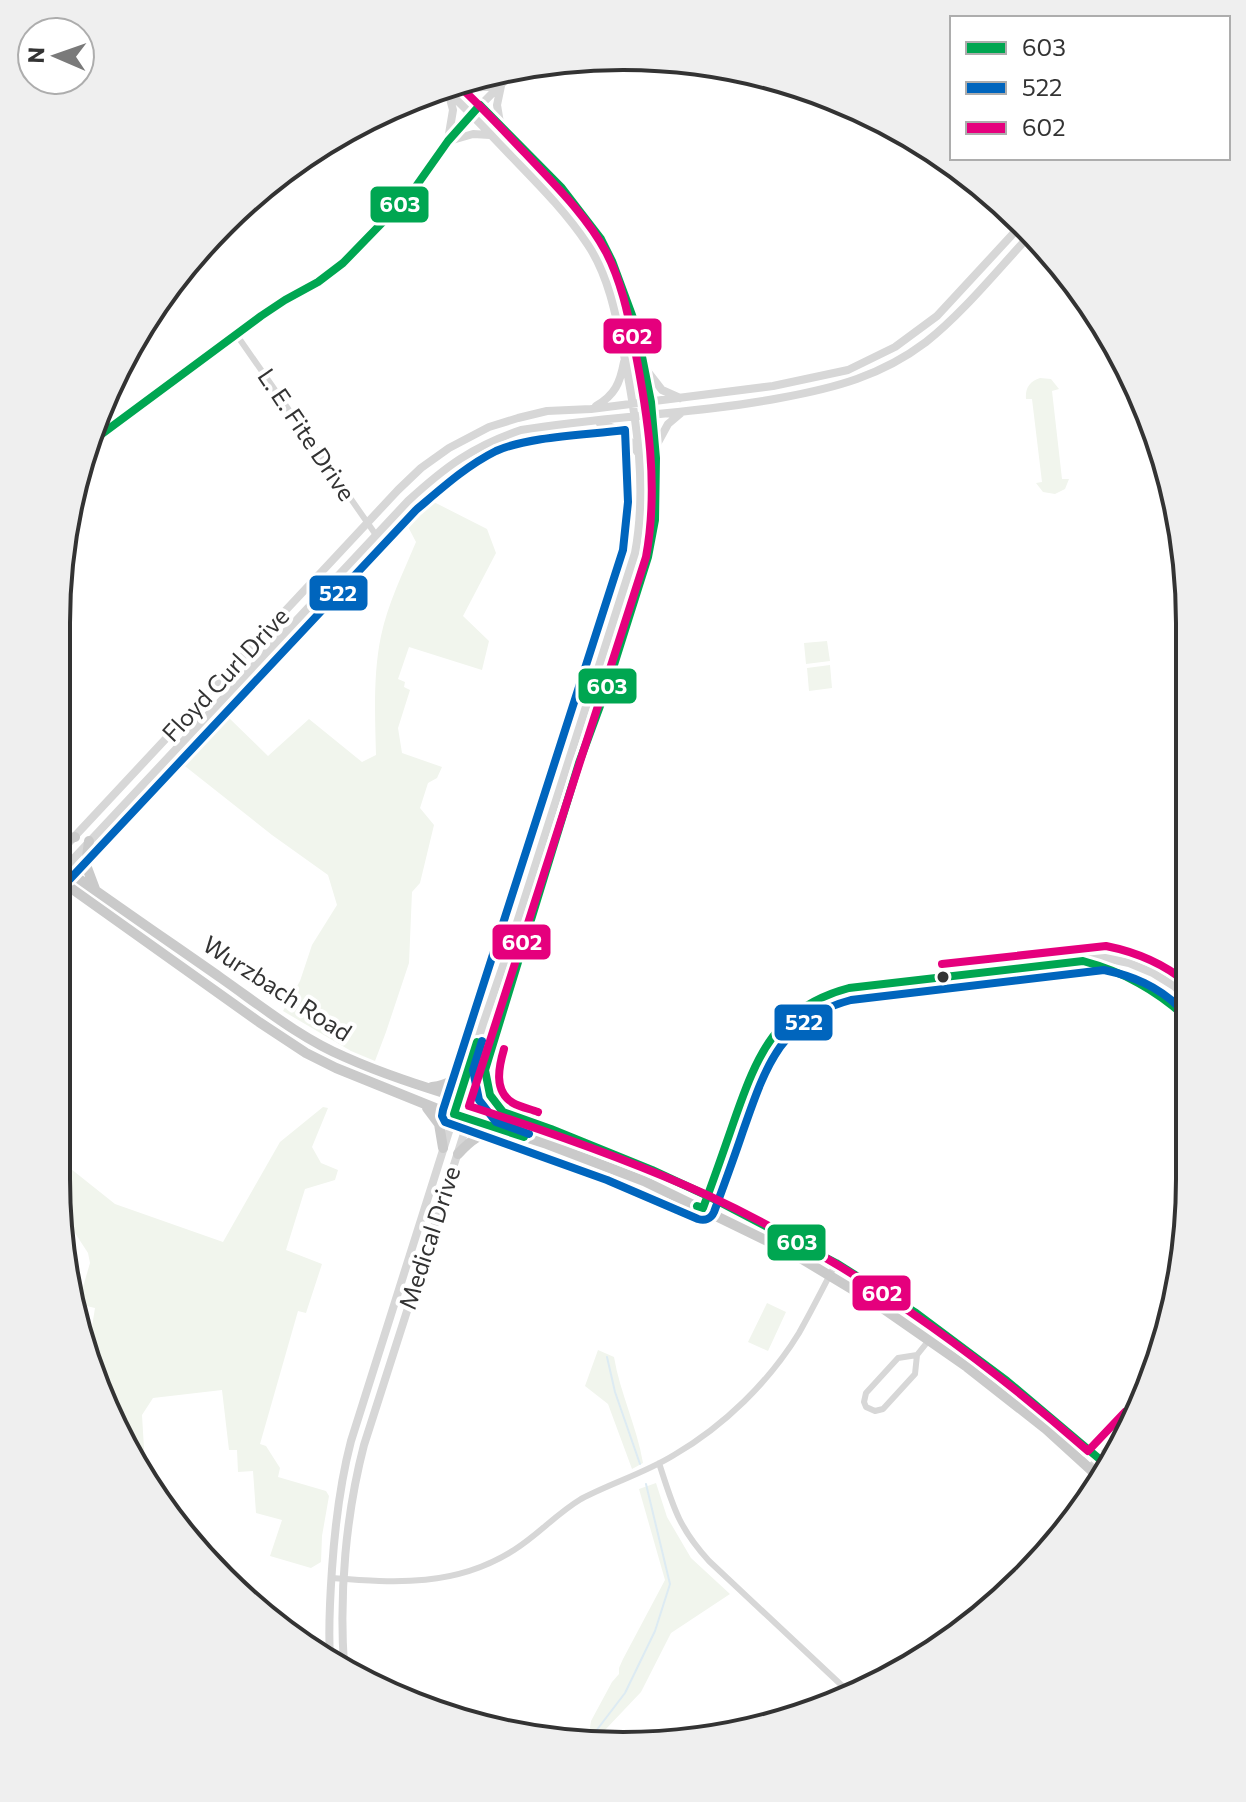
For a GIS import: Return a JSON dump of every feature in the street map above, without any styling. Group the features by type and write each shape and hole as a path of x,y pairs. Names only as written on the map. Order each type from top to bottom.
{"main road":[{"path":"70,838 75,837"},
{"path":"89,841 86,865 96,891"},
{"name":"Wurzbach Road","path":"70,874 267,1011 345,1057 551,1129 652,1170 836,1263 916,1313 963,1347 1099,1458"},
{"name":"Wurzbach Road","path":"70,888 306,1053 357,1078 423,1104 644,1181 792,1253 929,1340 1022,1410 1092,1471"},
{"path":"70,893 80,895"},
{"path":"429,1088 450,1083 470,1064"},
{"path":"485,1070 490,1095 503,1112"},
{"path":"423,1104 439,1124 443,1148"},
{"path":"458,1154 483,1133 504,1130"}],"street":[{"path":"494,86 501,85"},
{"path":"104,432 274,307 318,282 343,263 412,192 448,141 501,85"},
{"path":"500,124 497,105 501,85"},
{"name":"Medical Drive","path":"344,1657 343,1604 350,1514 364,1445 470,1119 579,763 648,557 655,520 655,446 651,402 636,326 612,261 601,239 561,187 468,93"},
{"name":"Medical Drive","path":"330,1648 329,1604 337,1512 351,1441 639,533 636,417 618,323 606,282 589,247 550,196 453,97"},
{"path":"448,98 453,114 448,141"},
{"path":"448,141 473,134 491,135"},
{"name":"Floyd Curl Drive","path":"70,842 398,490 438,455 489,427 547,411 680,399 802,381 848,370 895,347 937,316 1014,232"},
{"name":"Floyd Curl Drive","path":"70,861 408,501 446,468 494,439 521,430 730,408 852,382 924,343 946,325 1024,242"},
{"name":"L. E. Fite Drive","path":"236,334 376,535"},
{"path":"591,409 613,393 625,357"},
{"path":"645,366 658,386 680,399"},
{"path":"655,446 668,424 683,412"},
{"path":"593,422 618,430 628,438 638,454"},
{"path":"438,455 446,468"},
{"path":"608,638 621,642"},
{"path":"703,1208 751,1070 765,1045 783,1023 804,1006 825,995 849,988 1105,958 1153,973 1176,988"},
{"path":"1083,961 1111,968 1142,982 1176,1008"},
{"path":"331,1578 409,1582 478,1569 515,1549 584,1498 659,1463 730,1415 760,1385 799,1333 836,1263"},
{"path":"917,1355 898,1358 866,1393 866,1407 875,1411 883,1409 915,1374 917,1355 929,1340"},
{"path":"1089,1468 1104,1453"},
{"path":"659,1463 673,1507 692,1541 716,1568 843,1686"}],"shaded area":[{"path":"1051,379 1059,389 1052,391 1062,479 1069,479 1065,489 1055,494 1043,492 1036,483 1042,482 1032,399 1026,399 1026,392 1033,381"},
{"path":"424,497 487,529 496,553 463,616 489,641 482,670 409,647 398,679 405,682 404,687 410,690 398,728 402,753 442,767 437,778 428,783 420,808 434,825 420,883 412,892 409,963 375,1061 351,1051 283,1011 300,981 312,945 337,905 328,875 181,763 227,716 268,756 309,719 362,762 376,755 378,650 392,600 416,542 404,519"},
{"path":"827,641 830,661 806,664 804,643"},
{"path":"830,665 832,688 809,691 807,668"},
{"path":"323,1107 328,1108 312,1147 321,1163 338,1170 335,1180 305,1189 286,1250 322,1264 306,1313 298,1311 260,1444 266,1446 280,1468 278,1477 326,1491 329,1496 321,1562 311,1568 270,1556 282,1520 256,1513 253,1471 238,1472 237,1450 229,1450 222,1390 153,1398 142,1415 144,1457 99,1357 91,1330 95,1308 85,1306 82,1291 90,1263 88,1253 73,1229 71,1215 70,1168 115,1204 223,1242 280,1142"},
{"path":"767,1303 786,1312 768,1351 748,1342"},
{"path":"598,1350 614,1357 637,1436 643,1463 632,1469 608,1404 585,1386"},
{"path":"656,1483 667,1517 691,1558 730,1594 671,1633 641,1692 605,1732 589,1731 591,1721 619,1674 623,1659 665,1580 639,1489"}],"waterway":[{"path":"607,1357 615,1392 640,1464"},
{"path":"596,1731 625,1693 655,1631 670,1584 646,1484"}],"transit line":[{"name":"602","path":"466,93 569,200 606,252 620,286 632,333 652,477 646,557 469,1106 590,1147 678,1182 809,1248 954,1343 1088,1451 1124,1413"},
{"name":"603","path":"104,432 261,316 343,263 412,192 448,141 480,105 561,187 601,239 636,326 651,402 656,458 655,520 648,557 607,687 579,763 485,1070 490,1095 503,1112 652,1170 836,1263 916,1313 1007,1381 1100,1459"},
{"name":"522","path":"70,879 416,510 464,470 510,446 542,439 625,430 628,502 623,550 443,1110 445,1122 607,1180 705,1220 714,1212 768,1067 792,1033 827,1008 851,1000 1104,970 1144,983 1176,1005"},
{"name":"602","path":"942,964 1106,946 1149,959 1176,975"},
{"name":"603","path":"697,1206 703,1208 761,1055 787,1021 824,996 849,988 1083,961 1139,983 1176,1009"},
{"name":"522","path":"482,1041 473,1070 479,1100 496,1122 529,1134"},
{"name":"603","path":"477,1042 454,1114 524,1137"},
{"name":"602","path":"504,1049 499,1070 502,1092 513,1103 538,1112"}]}
